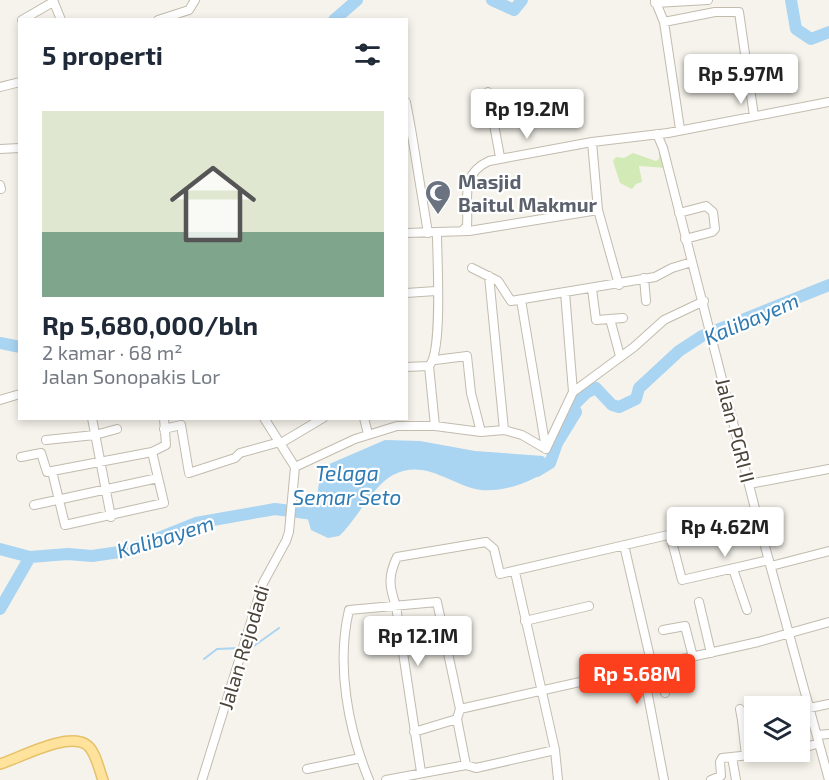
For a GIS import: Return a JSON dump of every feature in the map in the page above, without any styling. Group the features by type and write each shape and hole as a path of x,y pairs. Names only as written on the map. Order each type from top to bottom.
{"main road":[{"path":"0,764 61,742 78,742 90,748 103,780"}],"street":[{"path":"164,18 189,10 195,0"},
{"path":"680,129 664,22 655,2 708,0"},
{"path":"25,18 53,1 56,2 60,18"},
{"path":"664,22 715,12 739,12 754,116"},
{"path":"0,87 18,82"},
{"path":"488,92 500,157"},
{"path":"463,230 467,226 471,173 481,165 500,157 592,142 668,133 829,102"},
{"path":"409,129 433,233 439,340 432,363 435,426"},
{"path":"663,148 668,133"},
{"name":"Jalan PGRI II","path":"657,134 663,148 704,301 749,484 806,696"},
{"path":"592,142 598,210 619,285"},
{"path":"0,149 18,148"},
{"path":"679,213 706,206 715,217 715,229 712,232 686,239"},
{"path":"408,233 433,233 531,223 598,210"},
{"path":"472,268 498,281 509,300 521,300 655,277 672,268 692,262"},
{"path":"489,276 504,430"},
{"path":"644,278 645,301"},
{"path":"592,288 596,320 623,318"},
{"path":"408,292 436,291"},
{"path":"565,292 573,392"},
{"path":"521,300 546,449"},
{"path":"546,449 573,392 664,320 704,301"},
{"path":"610,319 620,357"},
{"path":"408,367 467,356 471,393 481,432"},
{"path":"0,400 18,395"},
{"path":"92,420 111,517"},
{"path":"21,457 40,453 46,471 52,471 152,452 165,446 164,420"},
{"path":"265,420 296,467 368,434 397,426 435,426 481,432 504,430 522,435 546,449"},
{"path":"164,429 181,425 189,473 235,458 240,453 281,442 320,420"},
{"path":"364,420 368,434"},
{"path":"46,440 94,435 117,429"},
{"path":"52,471 65,525 111,517 164,503 152,452"},
{"name":"Jalan Rejodadi","path":"202,780 262,582 286,541 293,505 296,467"},
{"path":"749,484 829,469"},
{"path":"34,505 158,478"},
{"path":"416,775 414,732 396,606 388,578 397,556 486,542 494,549 498,573 514,572 669,536 682,580 829,551"},
{"path":"624,545 665,693"},
{"path":"733,569 747,610"},
{"path":"514,572 555,750 558,780"},
{"path":"369,780 360,758 343,673 348,612 352,608 433,601 438,605 460,709 457,719 466,765"},
{"path":"699,602 711,652"},
{"path":"525,621 589,606"},
{"path":"460,709 656,666 829,622"},
{"path":"663,630 685,626 693,657"},
{"path":"684,659 689,686"},
{"path":"643,669 664,780"},
{"path":"810,708 829,704"},
{"path":"740,709 744,738"},
{"name":"Jalan PGRI II","path":"810,711 829,780"},
{"path":"414,732 457,719"},
{"path":"810,743 829,734"},
{"path":"386,780 466,765 476,768 555,750"},
{"path":"711,780 721,776 721,759 744,756"},
{"path":"732,757 736,780"},
{"path":"307,769 360,758"}],"green space":[{"path":"667,144 669,161 666,168 639,166 642,182 636,184 632,189 620,183 613,161 616,157 624,158 633,153 656,161 659,159 659,148"}],"water":[{"name":"Telaga Semar Seto","path":"385,440 420,441 475,451 543,456 554,467 519,484 491,490 470,488 427,471 405,471 385,480 339,536 328,538 311,530 305,509 316,502 320,477 327,465"}],"waterway":[{"path":"336,18 357,0"},
{"path":"492,0 514,10 522,0"},
{"path":"791,0 796,29 811,39 829,32"},
{"name":"Kalibayem","path":"537,471 550,463 557,443 576,412 573,406 586,393 596,388 612,405 619,407 636,399 639,388 679,351 702,336 829,285"},
{"path":"0,343 18,347"},
{"name":"Kalibayem","path":"30,557 68,554 92,556 126,551 196,523 275,509 321,515"},
{"path":"0,549 30,557 0,609"},
{"path":"245,648 251,648 279,628"},
{"path":"204,659 217,649 240,648"}],"place":[{"name":"Masjid Baitul Makmur","path":"438,216"}]}
